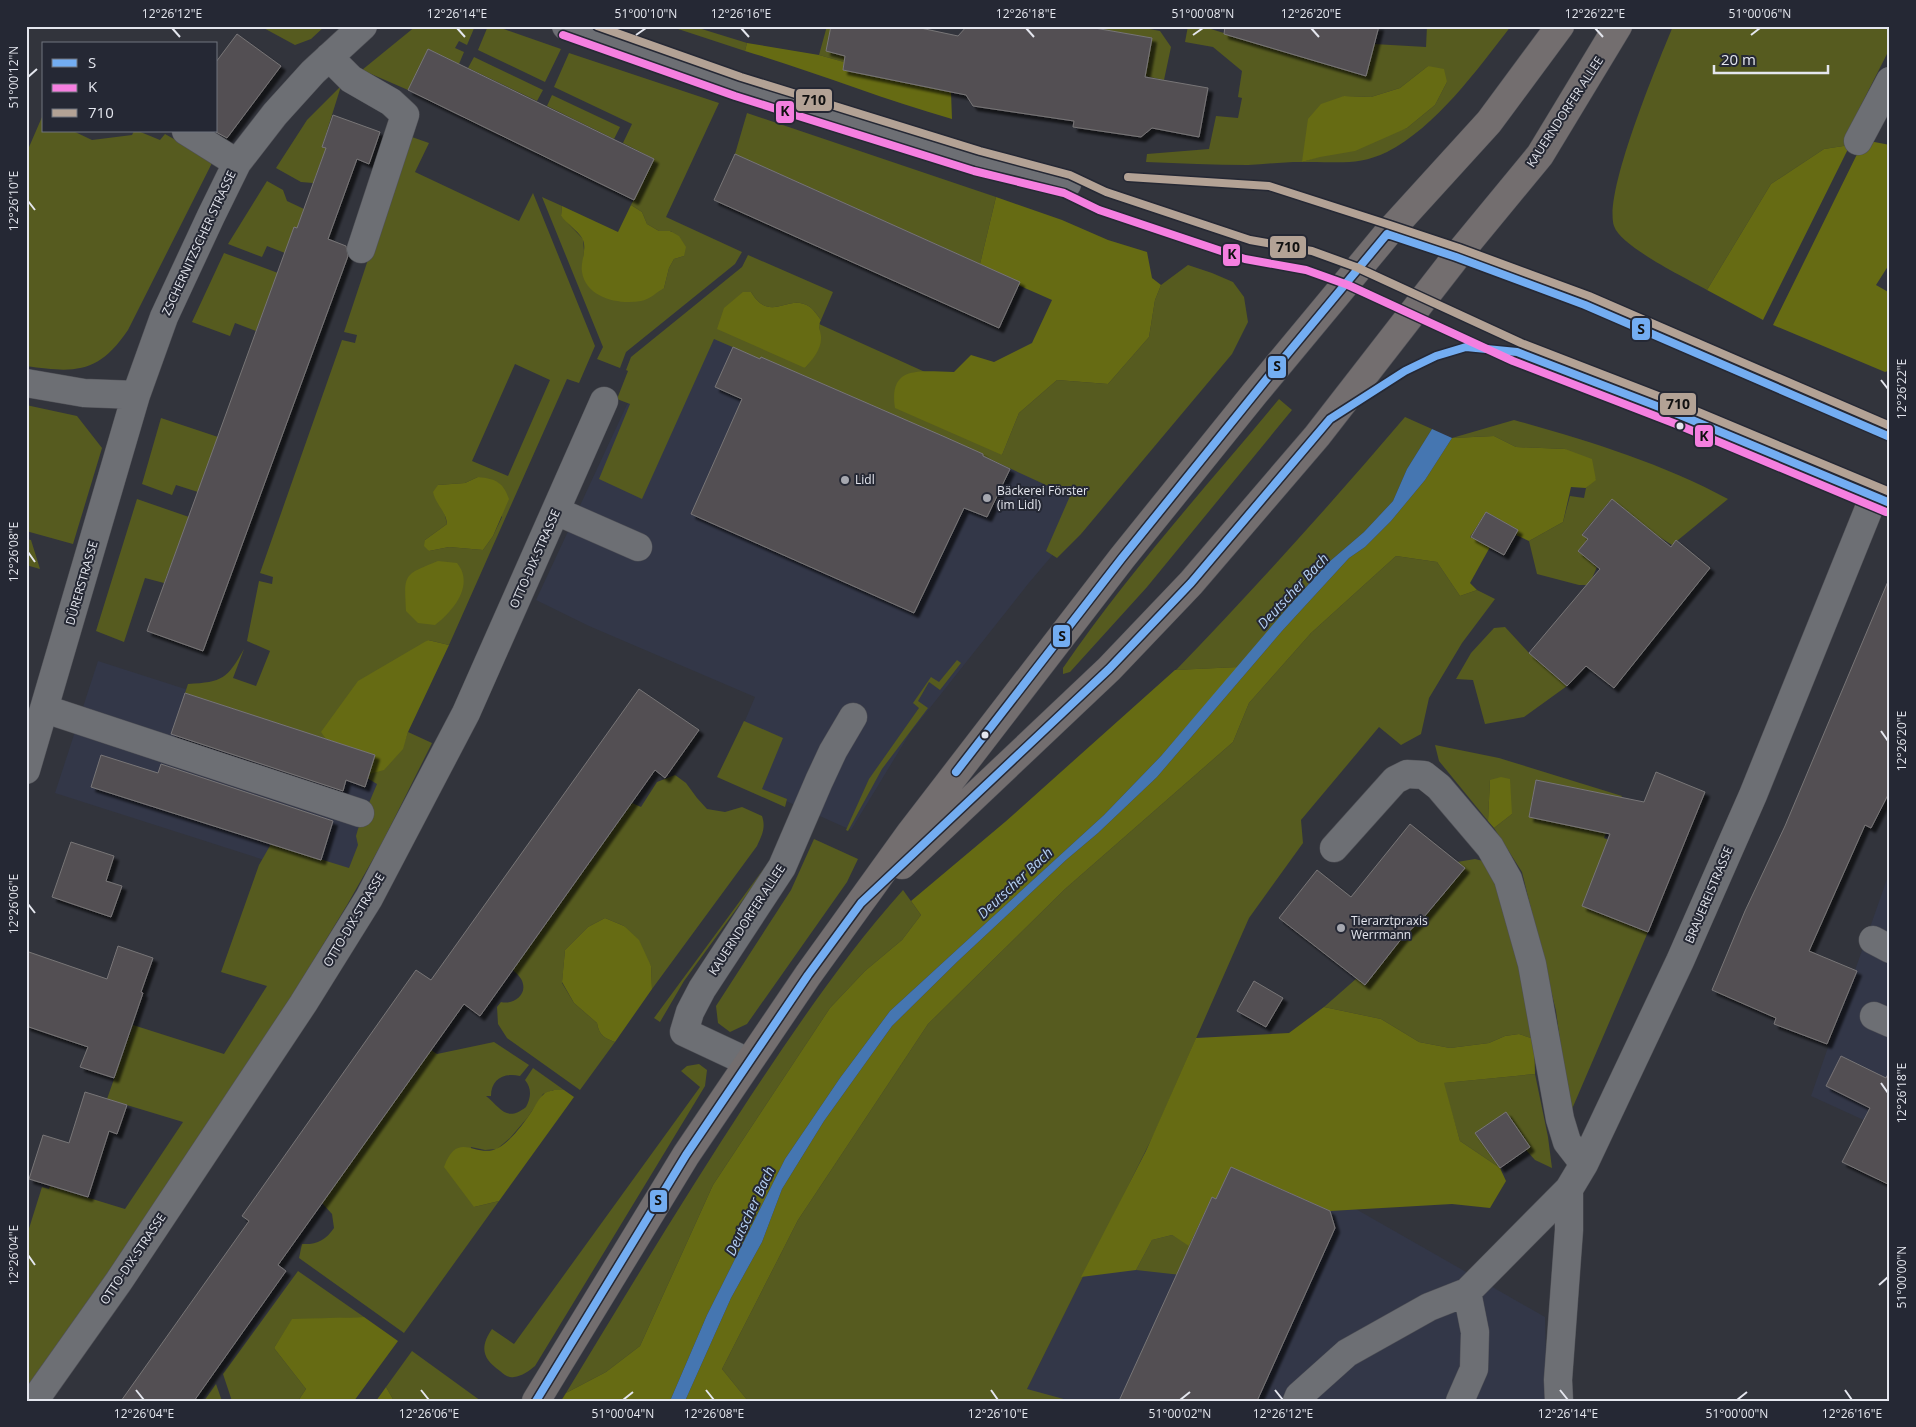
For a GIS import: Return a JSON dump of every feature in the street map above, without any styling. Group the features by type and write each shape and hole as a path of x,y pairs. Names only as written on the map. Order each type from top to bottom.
{"main road":[{"name":"KAUERNDORFER ALLEE","path":"536,1401 686,1155 748,1062 922,817 1122,558 1274,369 1387,234 1488,122 1560,26"},
{"name":"KAUERNDORFER ALLEE","path":"861,903 1109,669 1191,582 1317,436 1456,257 1540,155 1618,26"}],"street":[{"name":"ZSCHERNITZSCHER STRASSE","path":"136,395 164,317 210,216 237,164 275,114 313,72 363,26"},
{"path":"566,26 738,86 977,161 1067,184"},
{"path":"329,57 351,79 391,102 406,115 361,250"},
{"path":"1858,141 1882,116 1890,81"},
{"path":"188,132 237,164"},
{"path":"26,383 84,393 136,395"},
{"name":"DÜRERSTRASSE","path":"26,770 136,395"},
{"name":"OTTO-DIX-STRASSE","path":"34,1401 118,1281 303,1004 368,898 466,713 604,401"},
{"name":"BRAUEREISTRASSE","path":"1467,1292 1569,1190 1584,1164 1680,961 1882,499"},
{"path":"556,511 638,547"},
{"path":"45,709 360,813"},
{"name":"KAUERNDORFER ALLEE","path":"748,1062 684,1032 690,1012 702,989 782,867 833,750 853,717"},
{"path":"1334,848 1395,780 1407,774 1424,775 1439,787 1490,847 1508,879 1532,964 1560,1119 1567,1142 1584,1164"},
{"path":"1559,1401 1558,1380 1569,1230 1569,1190"},
{"path":"1297,1401 1299,1396 1347,1353 1429,1307 1467,1292 1475,1332 1474,1369 1460,1401"}],"shaded area":[{"path":"747,43 819,55 844,62 843,70 951,92 952,119 745,51"},
{"path":"1428,66 1444,69 1447,82 1435,105 1407,128 1355,151 1302,162 1308,119 1321,104 1344,96 1371,97 1400,88"},
{"path":"1864,140 1890,145 1890,263 1876,285 1890,293 1890,370 1885,372 1773,325"},
{"path":"1850,145 1763,320 1707,290 1771,184 1824,149"},
{"path":"996,197 1062,220 1108,240 1147,252 1152,278 1161,285 1155,300 1149,337 1108,384 1057,380 1019,413 1002,455 895,408 894,394 897,383 902,377 910,373 931,371 954,372 971,355 994,362 1032,343 1052,300 1018,285 980,264"},
{"path":"631,205 642,212 647,224 659,231 670,231 679,236 686,247 684,256 674,259 669,268 664,288 650,298 623,302 605,298 590,288 582,272 584,242 580,235 561,216 562,206 618,232"},
{"path":"743,292 751,292 758,302 766,306 773,307 802,303 816,313 821,320 819,326 821,341 814,357 805,368 717,329 724,308"},
{"path":"697,318 1085,477 1088,513 1028,584 910,733 851,830 723,773 755,697 589,626 536,600 645,366"},
{"path":"1494,436 1516,447 1565,449 1592,459 1596,480 1586,488 1571,487 1563,522 1529,541 1516,535 1518,530 1486,512 1470,537 1490,547 1470,583 1477,590 1460,596 1437,562 1396,556 1311,633 1249,703 1233,742 1065,889 928,1024 798,1220 722,1369 748,1401 685,1401 731,1298 762,1242 782,1189 824,1121 892,1026 958,961 1157,777 1282,631 1349,558 1365,547 1391,521 1425,480 1452,438"},
{"path":"478,477 498,482 509,499 493,536 483,550 449,547 429,551 424,546 425,540 447,524 445,515 436,501 433,492 438,485 465,483"},
{"path":"438,561 457,563 462,571 463,589 455,605 435,625 418,623 406,611 406,583 412,573"},
{"path":"428,640 449,645 408,732 403,749 384,770 369,774 374,755 326,739 321,732 358,681"},
{"path":"98,661 397,757 355,889 55,793"},
{"path":"1238,667 1161,756 1104,815 890,1011 840,1078 785,1159 707,1315 670,1401 561,1401 566,1393 606,1372 640,1346 713,1185 830,1008 865,971 902,940 921,915 911,901 1005,822 1175,670"},
{"path":"1501,777 1510,779 1512,814 1494,828 1488,821 1490,780"},
{"path":"1887,879 1890,880 1890,1132 1811,1096"},
{"path":"605,918 624,926 639,940 651,966 652,989 615,1042 603,1035 597,1023 574,1003 562,982 565,950 588,927"},
{"path":"1324,1007 1381,1019 1419,1042 1450,1048 1489,1043 1505,1036 1519,1034 1534,1039 1535,1074 1444,1083 1460,1141 1500,1168 1506,1181 1490,1208 1452,1204 1330,1211 1231,1167 1216,1199 1212,1197 1189,1246 1172,1235 1152,1240 1136,1270 1081,1277 1146,1151 1196,1038 1289,1033"},
{"path":"554,1090 564,1090 574,1097 499,1201 474,1207 444,1167 449,1155 455,1149 461,1147 482,1151 498,1148 517,1131 542,1096"},
{"path":"1154,1134 1354,1208 1545,1317 1547,1401 1021,1401"},
{"path":"364,1317 398,1341 354,1401 298,1401 306,1389 274,1348 292,1319"},
{"path":"386,1387 394,1401 376,1401"}],"green space":[{"path":"260,26 325,26 311,39 295,45"},
{"path":"416,26 475,26 467,45 459,41 455,48 464,52 459,64 428,49 408,90 362,70"},
{"path":"488,26 495,26 561,49 545,82 478,50"},
{"path":"669,26 692,26 747,43 745,51"},
{"path":"827,26 851,26 844,62 819,55"},
{"path":"1083,26 1133,26 1160,31 1171,47 1164,80 1145,76 1152,38"},
{"path":"1188,26 1201,26 1365,76 1374,44 1426,47 1427,26 1511,26 1470,79 1439,113 1405,141 1376,157 1344,162 1248,165 1146,162 1147,154 1209,149 1216,116 1238,118 1242,98 1238,97 1242,71 1213,47 1185,42","holes":["1428,66 1447,82 1435,105 1407,128 1302,162 1344,96 1371,97 1400,88"]},
{"path":"1673,26 1890,26 1890,48 1858,111 1861,122 1850,145 1824,149 1771,184 1707,290 1641,252 1619,234 1614,226 1613,209 1616,186 1624,158 1645,97"},
{"path":"569,53 719,103 666,217 742,252 735,264 626,352 620,368 597,359 603,347 542,197 562,206 561,216 583,239 582,272 664,288 669,268 674,259 684,256 671,231 659,231 647,224 642,212 631,205 654,159 623,143 632,124 554,87"},
{"path":"474,57 543,90 537,101 468,68"},
{"path":"341,86 322,147 326,148 313,183 301,182 276,168 307,120"},
{"path":"552,95 620,127 614,139 547,106"},
{"path":"747,113 996,197 980,264 735,154"},
{"path":"42,117 42,132 75,132 92,140 132,135 134,132 140,132 160,140 165,134 213,161 128,330 106,355 95,363 84,367 58,370 26,366 26,154"},
{"path":"409,136 429,143 415,172 519,221 533,193 595,346 579,383 567,379 449,645 428,640 326,739 185,693 188,684 209,682 223,677 233,667 244,649 233,678 256,686 270,651 247,641 259,581 272,584 273,577 260,573 342,340 355,343 357,335 344,332","holes":["515,364 550,380 508,476 472,461","478,477 502,517 493,536 483,550 449,547 429,551 425,540 447,524 438,485 465,483"]},
{"path":"267,181 283,190 287,201 304,209 297,228 294,227 285,253 267,246 262,257 228,244"},
{"path":"224,253 278,273 256,331 235,323 230,336 192,322"},
{"path":"748,255 833,292 821,320 810,307 802,303 773,307 766,306 758,302 751,292 743,292 805,368 814,357 820,342 819,324 925,372 912,373 1002,455 1019,413 1057,380 1108,384 1149,337 1155,300 1161,285 1188,265 1233,282 1244,297 1248,322 1232,354 1081,534 1057,558 1046,551 1070,496 983,456 983,454 761,357 760,359 714,339 642,499 599,479 630,404 617,399 628,371 626,370 631,357 742,267"},
{"path":"1279,399 1292,410 1147,587 1070,672 1063,674 1063,668 1114,598"},
{"path":"26,405 77,416 102,448 73,544 26,531"},
{"path":"1405,417 1432,429 1407,469 1393,501 1364,532 1329,562 1288,607 1238,667 1176,670 1235,608"},
{"path":"161,418 218,437 198,492 176,485 172,495 142,484"},
{"path":"1514,420 1623,453 1676,474 1728,499 1672,545 1653,533 1618,504 1615,507 1609,502 1582,534 1588,539 1578,551 1597,567 1589,585 1579,585 1537,574 1529,541 1563,522 1570,496 1584,498 1586,488 1596,479 1565,449 1516,447 1494,436 1452,438"},
{"path":"137,499 189,517 164,583 145,578 124,642 96,631"},
{"path":"26,539 31,540 40,569 26,565"},
{"path":"1396,556 1437,562 1460,596 1477,590 1495,599 1462,643 1429,698 1421,734 1401,745 1379,727 1301,820 1303,843 1249,918 1154,1134 1027,1389 1071,1401 748,1401 722,1369 798,1220 928,1024 1065,889 1233,742 1249,703 1311,633"},
{"path":"1505,627 1529,653 1567,686 1524,717 1485,724 1473,680 1456,679 1471,653 1494,628"},
{"path":"957,660 961,663 940,690 929,682 918,701 928,708 882,769 848,831 846,830 869,779 919,708 913,703 931,677 939,682"},
{"path":"744,721 783,738 762,789 787,799 785,807 717,777"},
{"path":"408,732 432,743 381,845 347,905 267,1037 182,1169 26,1390 26,1238 42,1187 49,1189 50,1186 125,1209 183,1122 107,1099 133,1025 224,1054 267,986 221,972 259,865 271,844 349,868 358,845 356,836 358,829 377,784 367,778 369,774 402,749"},
{"path":"1435,745 1499,758 1622,796 1604,838 1627,848 1609,892 1590,885 1582,906 1648,932 1572,1109 1556,1011 1522,872 1494,828 1512,814 1490,780 1488,821 1439,761","holes":["1536,780 1600,793 1592,830 1529,816"]},
{"path":"675,775 686,783 707,809 725,812 742,807 762,816 764,824 762,835 757,846 652,989 651,966 624,926 605,918 588,927 565,950 562,983 574,1003 597,1023 603,1036 615,1042 580,1090 507,1038 498,1024 497,1007 501,1002 514,1001 520,996 523,988 522,982 513,970 632,803 641,807 657,782"},
{"path":"814,839 858,859 847,882 747,1024 730,1032 718,1023 716,1006 791,890"},
{"path":"1475,859 1487,862 1505,904 1517,949 1534,1039 1519,1034 1505,1036 1489,1043 1450,1048 1419,1042 1381,1019 1324,1007 1357,978 1365,985 1402,938 1428,913 1464,869 1457,862"},
{"path":"765,867 684,981 660,1022 654,1018"},
{"path":"903,890 921,915 902,940 865,971 830,1008 713,1185 640,1346 606,1372 566,1393 679,1208 768,1070 842,965"},
{"path":"494,1042 529,1065 520,1076 509,1075 500,1078 493,1085 491,1096 486,1096 504,1112 513,1114 526,1107 530,1093 525,1080 533,1068 564,1090 554,1090 543,1094 528,1117 510,1138 497,1149 485,1150 471,1147 474,1207 499,1201 404,1333 299,1258 302,1244 312,1244 320,1241 328,1236 334,1228 332,1214 322,1203 431,1050 437,1054"},
{"path":"699,1064 707,1070 705,1086 535,1366 517,1376 510,1377 505,1375 494,1367 485,1353 485,1342 492,1329 514,1344 700,1087 681,1071 687,1066"},
{"path":"1535,1074 1548,1137 1552,1168 1535,1160 1526,1150 1530,1147 1506,1112 1500,1168 1460,1141 1443,1083"},
{"path":"1172,1235 1194,1248 1181,1275 1136,1270 1152,1240"},
{"path":"298,1271 364,1317 292,1320 274,1348 306,1389 298,1401 232,1401 223,1374"},
{"path":"412,1351 481,1401 394,1401 386,1387"},
{"path":"216,1384 222,1401 204,1401"}],"water":[{"path":"1432,429 1452,438 1425,480 1391,521 1365,547 1349,558 1282,631 1157,777 958,961 892,1026 824,1121 782,1189 762,1242 731,1298 685,1401 670,1401 707,1315 785,1159 840,1078 890,1011 1104,815 1161,756 1288,607 1329,562 1364,532 1393,501 1407,469"}],"building":[{"path":"831,26 911,26 958,36 967,26 1083,26 1152,38 1145,77 1208,88 1199,137 1152,128 1141,137 1073,127 1074,121 973,106 966,95 843,70 845,56 826,51"},
{"path":"1225,26 1379,26 1366,76 1224,34"},
{"path":"237,34 281,66 227,138 216,132 218,132 218,59"},
{"path":"428,49 654,159 634,200 408,90"},
{"path":"333,115 380,132 369,164 357,159 328,239 346,246 348,256 203,651 147,631 294,227 297,228 326,148 322,147"},
{"path":"735,154 1020,282 999,328 714,200"},
{"path":"733,347 760,359 761,357 945,437 983,454 983,456 1010,469 987,517 964,508 914,613 691,514 742,399 715,387"},
{"path":"1612,499 1671,547 1676,540 1710,568 1614,688 1586,666 1567,686 1529,653 1600,569 1578,551 1588,539 1582,535"},
{"path":"1486,512 1518,530 1504,555 1471,537"},
{"path":"1889,579 1890,791 1871,828 1865,825 1809,951 1857,971 1827,1044 1774,1024 1776,1018 1712,990 1745,911 1785,826"},
{"path":"639,689 699,730 665,778 655,770 480,1016 464,1004 278,1265 286,1271 194,1401 121,1401 249,1221 242,1216 416,970 431,980"},
{"path":"185,693 375,755 365,787 346,780 343,791 171,734"},
{"path":"101,755 158,773 161,764 333,821 321,860 91,787"},
{"path":"1656,772 1705,792 1648,932 1582,906 1610,834 1529,817 1536,780 1644,802"},
{"path":"1410,824 1465,868 1424,917 1402,938 1365,985 1279,918 1317,870 1351,897"},
{"path":"71,842 114,856 106,881 122,886 111,917 52,897"},
{"path":"118,946 153,958 114,1078 80,1067 88,1047 26,1026 26,951 107,979"},
{"path":"1254,981 1283,998 1266,1027 1237,1011"},
{"path":"1841,1056 1886,1078 1890,1070 1890,1185 1842,1162 1870,1108 1826,1086"},
{"path":"85,1092 127,1105 117,1134 109,1131 88,1197 29,1179 43,1135 69,1143"},
{"path":"1506,1112 1530,1147 1500,1168 1475,1133"},
{"path":"1231,1167 1330,1211 1335,1228 1257,1401 1119,1401 1212,1197 1216,1199"}],"transit line":[{"name":"710","path":"597,26 741,77 980,151 1070,175 1106,192 1250,240 1312,251 1356,267 1521,343 1684,406 1890,492"},
{"name":"K","path":"563,35 735,96 974,171 1064,193 1099,210 1245,259 1306,270 1348,285 1513,361 1676,424 1886,512"},
{"name":"710","path":"1128,177 1269,186 1390,225 1459,248 1589,296 1890,426"},
{"name":"S","path":"1387,234 1456,257 1585,305 1890,437"},
{"name":"S","path":"956,772 1122,558 1387,234"},
{"name":"S","path":"536,1401 686,1155 808,975 861,903 1109,669 1191,583 1330,419 1405,371 1436,356 1466,347 1517,352 1680,415 1890,503"}],"place":[{"name":"Lidl","path":"845,480"},
{"name":"Bäckerei Förster (im Lidl)","path":"987,498"},
{"name":"Tierarztpraxis Werrmann","path":"1341,928"}],"water label":[{"name":"Deutscher Bach","path":"1293,591"},
{"name":"Deutscher Bach","path":"1015,883"},
{"name":"Deutscher Bach","path":"750,1211"}]}
